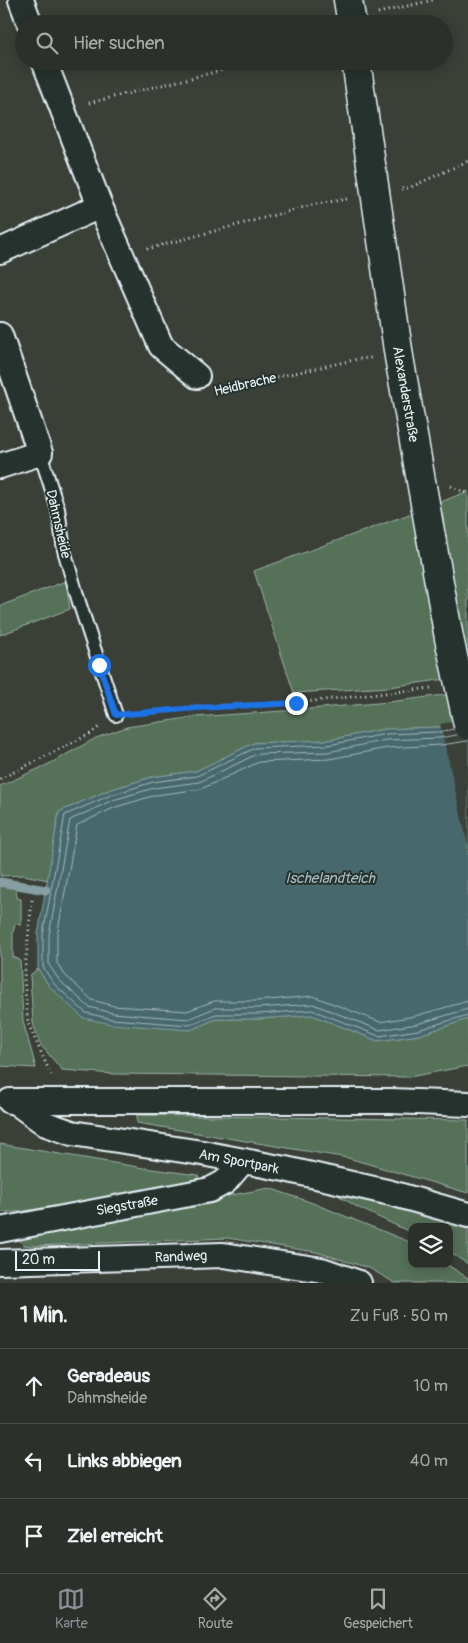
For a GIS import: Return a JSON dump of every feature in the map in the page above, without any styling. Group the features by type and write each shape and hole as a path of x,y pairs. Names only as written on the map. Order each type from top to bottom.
{"main road":[{"path":"348,0 350,15"},
{"name":"Alexanderstraße","path":"357,70 399,357 449,638 468,725"}],"street":[{"path":"21,0 27,15"},
{"name":"Heidbrache","path":"47,70 100,206 161,346 197,376"},
{"path":"0,251 100,206"},
{"name":"Dahmsheide","path":"0,335 40,453"},
{"path":"0,466 40,453"},
{"name":"Am Sportpark","path":"7,1101 391,1101 468,1104"},
{"name":"Am Sportpark","path":"7,1101 46,1124 72,1133 244,1161 391,1193 468,1215"},
{"name":"Siegstraße","path":"0,1230 210,1190 225,1182 244,1161"},
{"name":"Randweg","path":"0,1262 223,1255 322,1270 359,1283"}],"lane":[{"name":"Dahmsheide","path":"40,453 58,509 64,550 76,593 116,715"}],"path":[{"path":"383,13 433,0"},
{"path":"62,110 224,70"},
{"path":"411,187 468,161"},
{"path":"122,256 316,204 338,200"},
{"name":"Heidbrache","path":"197,376 205,393 358,359"},
{"path":"0,779 90,734 116,715 196,708 296,703 432,688"},
{"path":"32,900 24,978 28,1023 51,1076"}],"green space":[{"path":"468,491 468,676 389,687 294,693 254,571"},
{"path":"66,581 70,609 0,635 0,606"},
{"path":"452,694 468,722 439,727 385,729 328,740 254,743 196,771 152,777 109,790 59,812 48,880 24,875 0,876 0,786 49,764 96,738 127,727 194,717 389,702"},
{"path":"0,884 16,888 17,898 21,899 21,925 15,924 13,957 20,960 23,1021 36,1068 0,1066"},
{"path":"38,969 50,987 151,1026 190,1030 216,1019 258,1019 312,1015 378,1041 419,1035 468,1019 468,1066 409,1077 114,1074 62,1070 40,1044 33,1023 30,975"},
{"path":"137,1115 468,1120 468,1193 348,1158 137,1123"},
{"path":"0,1144 198,1175 199,1182 18,1212 0,1212"},
{"path":"269,1188 310,1202 408,1241 408,1268 452,1268 468,1278 468,1283 395,1283 369,1268 316,1252 227,1238 33,1246 23,1245 19,1239 22,1235"},
{"path":"328,1189 380,1201 449,1223 408,1223 408,1231 357,1207"},
{"path":"453,1224 468,1229 468,1264 453,1255"}],"water":[{"name":"Ischelandteich","path":"468,722 468,1019 419,1035 378,1041 312,1015 258,1019 216,1019 190,1030 111,1024 83,1018 50,987 38,969 38,934 59,812 109,790 152,777 196,771 254,743 328,740 385,729 439,727"}],"pier":[{"path":"468,719 468,845 440,724"}],"waterway":[{"path":"0,882 46,890"}],"route":[{"path":"99,665 116,715 196,708 296,703"}]}
